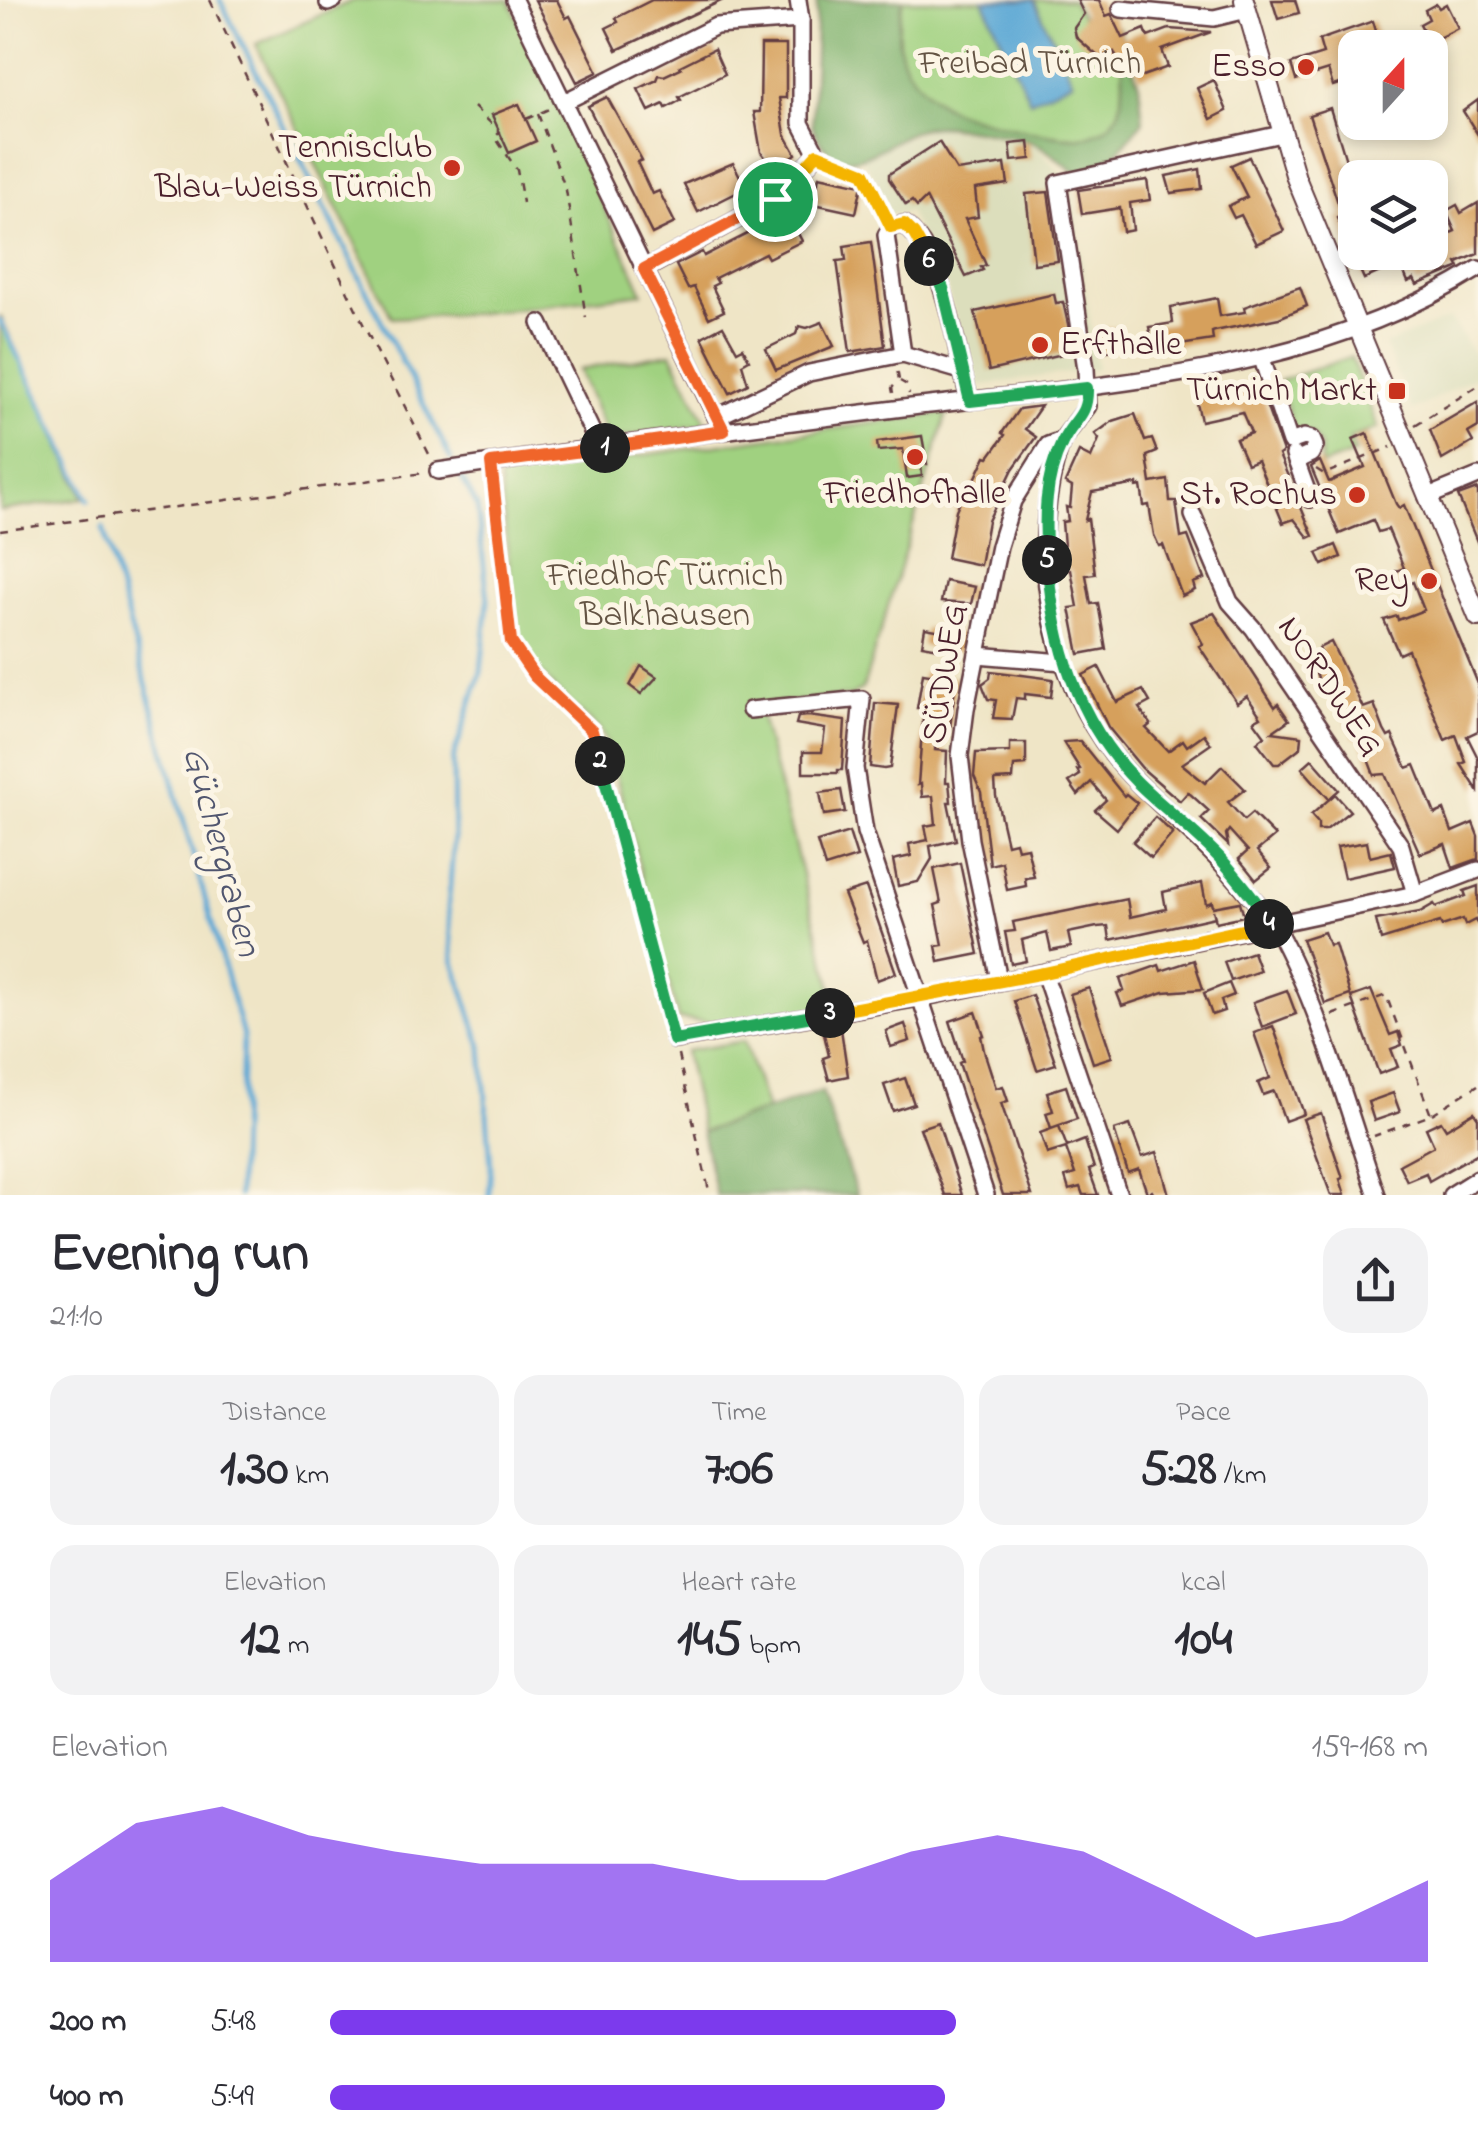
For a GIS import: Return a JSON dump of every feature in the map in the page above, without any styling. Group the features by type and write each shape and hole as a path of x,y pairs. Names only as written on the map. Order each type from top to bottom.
{"main road":[{"path":"1240,8 1281,134 1356,326 1478,616"}],"street":[{"path":"514,0 720,424"},
{"path":"644,269 775,199 817,154 801,123 798,0"},
{"path":"1214,2 1240,8"},
{"path":"1121,9 1214,18 1240,8"},
{"path":"564,102 716,26 801,20"},
{"path":"1087,388 1058,183 1281,134"},
{"path":"899,356 886,235 891,227 904,224 914,234 943,288 970,401"},
{"path":"438,471 600,448 720,424 895,410 1087,388 1262,359 1430,299 1478,269"},
{"path":"540,323 600,448"},
{"path":"720,424 809,372 899,356 961,371"},
{"path":"1262,359 1290,442 1304,436 1312,439 1315,446 1304,464 1310,499"},
{"name":"SÜDWEG","path":"999,980 970,840 960,756 966,710 999,546 1014,501 1048,445 1062,440 1088,406 1087,388"},
{"path":"1062,440 1046,503 1045,537 1051,609 1063,662 1083,708 1111,754 1216,853 1273,923 1316,1021 1377,1195"},
{"path":"1427,497 1478,476"},
{"name":"NORDWEG","path":"1193,515 1230,602 1253,628 1401,846 1415,894"},
{"path":"978,655 1063,662"},
{"path":"750,710 862,699 856,768 865,832 986,1195"},
{"path":"674,1040 1044,973 1415,894 1478,870"},
{"path":"1044,973 1119,1195"},
{"path":"1451,1195 1478,1178"}],"path":[{"path":"0,531 438,471 366,330 210,0"},
{"path":"526,120 564,102"},
{"path":"474,107 500,132 495,137 516,170 524,203"},
{"path":"538,114 566,190 586,318"},
{"path":"817,154 864,173 891,227"},
{"path":"895,410 892,388 899,380 899,356"},
{"path":"1410,428 1478,386"},
{"path":"1304,464 1324,474 1392,446"},
{"path":"491,463 511,642 534,676 592,731 674,1040 710,1195"},
{"path":"1316,1021 1386,995 1431,1115"},
{"path":"1359,1142 1431,1115 1478,1086"}],"shaded area":[{"path":"933,126 1032,141 1071,185 1097,369 975,386 946,285 908,211 880,217 879,186 862,158"},
{"path":"1450,318 1478,361 1478,375 1412,411 1385,345"}],"green space":[{"name":"Tennisclub Blau-Weiss Türnich","path":"354,0 509,0 643,293 473,314 392,318 256,44"},
{"path":"817,0 903,0 899,35 903,60 935,99 956,111 991,122 1068,137 1095,133 1116,117 1123,80 1119,28 1139,84 1143,121 1116,154 1079,175 1035,143 943,126 918,130 852,160 837,158 824,147 812,125"},
{"name":"Freibad Türnich","path":"903,0 1072,0 1095,39 1119,28 1123,80 1116,117 1095,133 1068,137 991,122 945,106 906,68 898,35"},
{"path":"0,315 84,498 0,511"},
{"path":"671,353 707,424 608,439 579,370"},
{"path":"1351,357 1378,428 1350,438 1355,453 1321,466 1321,446 1312,434 1295,432 1279,381"},
{"name":"Friedhof Türnich Balkhausen","path":"947,413 863,688 851,696 758,705 837,1008 739,1026 678,1019 609,747 600,730 532,662 517,636 499,475"},
{"path":"744,1041 767,1110 702,1132 685,1051"},
{"path":"822,1091 857,1195 716,1195 702,1132"}],"water":[{"path":"983,0 1034,0 1073,81 1030,101"}],"building":[{"path":"535,0 557,0 566,18 570,16 598,72 577,82"},
{"path":"652,0 723,0 617,50 606,28 618,22 616,18"},
{"path":"1077,0 1099,0 1123,38 1145,29 1148,37 1169,29 1211,32 1162,50 1168,67 1140,77 1134,60 1121,67 1114,52 1100,58 1076,37 1074,28 1084,14"},
{"path":"1272,0 1295,0 1299,13 1278,19"},
{"path":"1446,4 1458,28 1448,33 1423,30 1420,24 1429,19 1425,10"},
{"path":"1373,21 1376,30 1347,30"},
{"path":"1338,33 1338,84 1333,86 1328,70 1296,80 1291,64 1323,54 1319,40"},
{"path":"761,45 786,45 786,98 779,98 785,134 796,154 775,170 761,152 754,112 760,112"},
{"path":"714,49 725,74 679,97 681,100 666,108 664,104 649,111 638,89"},
{"path":"1214,80 1227,111 1211,119 1197,88"},
{"path":"607,97 642,160 637,162 652,194 659,191 675,223 652,234 588,106"},
{"path":"1478,100 1478,135 1463,111"},
{"path":"519,104 536,141 509,153 492,115"},
{"path":"1330,108 1346,160 1338,160 1338,203 1309,115"},
{"path":"939,142 957,171 1005,164 1008,184 975,189 978,217 965,219 986,265 966,277 926,198 917,207 912,201 906,205 889,179 889,174"},
{"path":"1029,142 1031,159 1012,161 1010,144"},
{"path":"1249,157 1284,231 1256,244 1241,215 1234,218 1228,206 1247,197 1231,165"},
{"path":"733,163 746,188 698,212 684,184"},
{"path":"1200,169 1202,189 1171,193 1166,176"},
{"path":"819,176 862,185 856,213 814,204"},
{"path":"1147,180 1150,200 1130,203 1133,230 1123,232 1120,208 1082,214 1078,190"},
{"path":"1048,192 1058,261 1034,264 1026,194"},
{"path":"1478,203 1478,254 1457,263 1459,267 1417,285 1414,279 1408,282 1403,270 1448,270 1448,234 1455,231 1448,210 1457,205 1461,213"},
{"path":"778,214 785,226 794,226 802,241 768,258 765,253 715,278 718,283 712,286 724,311 709,318 694,287 688,289 676,265 702,252 704,256 759,228 770,228"},
{"path":"871,242 885,346 850,352 837,261 846,260 844,246"},
{"path":"1360,270 1384,270 1364,279"},
{"path":"1300,287 1307,306 1279,318 1212,332 1213,340 1153,349 1149,327 1173,323 1171,307 1217,298 1220,316 1245,312 1244,307"},
{"path":"1054,294 1056,303 1063,302 1068,324 1071,343 1066,344 1067,353 989,371 975,312"},
{"path":"822,322 834,346 776,370 766,349 796,334 799,326 807,328"},
{"path":"723,326 737,351 743,348 749,360 742,364 748,384 730,393 702,337"},
{"path":"1116,327 1119,349 1101,352 1098,330"},
{"path":"1259,386 1283,452 1279,455 1313,536 1309,538 1294,519 1283,523 1257,460 1247,464 1236,439 1251,433 1242,412 1201,421 1196,399"},
{"path":"1478,402 1478,427 1468,433 1473,442 1442,460 1430,430"},
{"path":"1041,406 1025,429 1036,437 1013,469 988,521 980,565 947,558 956,510 986,456 1005,435 1002,433 1019,409"},
{"path":"1135,414 1145,441 1152,439 1157,452 1147,456 1151,483 1168,480 1170,501 1176,501 1181,538 1188,536 1204,579 1193,583 1195,590 1182,596 1163,545 1159,546 1154,535 1141,486 1092,492 1085,520 1088,519 1095,574 1086,575 1091,604 1098,603 1106,649 1079,654 1070,608 1078,607 1071,570 1066,570 1062,522 1068,521 1066,507 1070,508 1072,487 1065,483 1079,452 1091,458 1099,439 1095,434 1113,421"},
{"path":"1367,433 1396,504 1399,508 1404,505 1478,684 1478,731 1467,736 1478,758 1478,791 1461,764 1466,762 1456,735 1445,740 1408,650 1399,654 1384,620 1397,616 1398,620 1424,610 1413,582 1401,588 1394,572 1404,568 1388,529 1378,532 1373,520 1339,534 1311,467 1320,461 1329,482 1365,467 1353,439"},
{"name":"Friedhofhalle","path":"922,436 927,464 921,464 922,476 907,478 903,449 878,451 877,442"},
{"path":"1477,489 1478,492 1478,544 1458,496"},
{"path":"1336,545 1341,557 1323,565 1317,553"},
{"path":"945,581 975,587 971,604 941,602"},
{"path":"1214,613 1275,707 1278,704 1289,720 1272,732 1302,736 1301,747 1279,764 1274,764 1257,742 1265,736 1254,721 1261,717 1247,696 1237,703 1199,646 1203,644 1191,622"},
{"path":"925,628 965,635 962,652 922,645"},
{"path":"1331,642 1363,708 1374,704 1384,730 1388,737 1392,735 1407,768 1415,765 1435,814 1444,810 1452,832 1473,823 1478,836 1478,859 1453,868 1445,844 1420,854 1385,774 1374,775 1361,741 1354,738 1325,678 1319,681 1310,659 1321,654 1319,648"},
{"path":"641,666 657,677 641,694 630,686"},
{"path":"1099,667 1117,702 1143,690 1150,702 1139,708 1151,724 1146,728 1168,751 1183,740 1187,746 1204,734 1211,744 1182,764 1205,783 1222,766 1245,789 1228,802 1244,820 1252,813 1275,836 1257,851 1271,868 1256,880 1239,859 1248,851 1229,830 1228,845 1201,819 1209,811 1188,792 1180,801 1142,768 1108,727 1083,675"},
{"path":"991,671 1053,679 1051,697 1025,694 1025,699 1016,698 1012,719 993,718 996,700 988,699 982,684 990,678"},
{"path":"923,673 956,678 950,728 936,726 935,750 947,751 948,802 956,840 930,846 932,859 918,882 898,886 893,860 911,856 909,844 928,840 925,826 936,824 933,796 922,797 921,784 918,785 923,717 922,708 917,708"},
{"path":"875,703 898,705 890,768 870,767"},
{"path":"798,717 845,721 842,770 838,773 803,773 803,752 822,752 825,729 796,724"},
{"path":"1080,741 1124,796 1137,803 1117,829 1095,810 1106,800 1091,782 1078,795 1069,782 1080,775 1080,769 1063,742"},
{"path":"1010,743 1026,743 1026,765 1014,766 1013,779 995,780 996,796 1007,844 1015,842 1017,849 1027,847 1034,877 1025,878 1026,886 1007,890 1002,862 990,865 981,792 974,776 976,753 1010,752"},
{"path":"1312,759 1339,790 1329,799 1302,768"},
{"path":"841,790 845,812 824,815 820,793"},
{"path":"1335,794 1350,811 1326,830 1318,830 1311,815"},
{"path":"1155,817 1173,833 1151,858 1133,842"},
{"path":"849,832 857,857 825,867 817,842"},
{"path":"1367,842 1370,857 1391,852 1395,867 1344,878 1337,847"},
{"path":"960,863 979,954 939,962 936,946 943,945 935,905 941,903 934,869"},
{"path":"1202,883 1206,904 1212,902 1213,907 1240,902 1244,916 1216,922 1215,917 1110,940 1108,926 1097,927 1068,933 1071,947 1051,951 1047,933 1022,940 1026,961 1011,964 1005,932 1015,931 1013,922 1127,899 1130,917 1166,909 1163,892"},
{"path":"1478,886 1478,925 1475,920 1465,925 1463,919 1442,926 1440,922 1381,940 1376,920 1420,912 1434,904 1436,907 1466,896 1464,891"},
{"path":"866,887 896,973 877,980 867,940 863,942 844,894"},
{"path":"1324,932 1329,945 1335,944 1350,995 1325,1004 1302,939"},
{"path":"1253,952 1260,971 1231,981 1224,962"},
{"path":"1194,960 1203,989 1164,992 1122,1006 1117,993 1124,991 1120,979 1159,965 1161,971"},
{"path":"1229,983 1234,995 1221,1000 1224,1011 1212,1015 1204,993"},
{"path":"1089,988 1112,1057 1093,1063 1070,994"},
{"path":"1287,990 1296,1014 1262,1027 1253,1002"},
{"path":"1371,990 1390,1035 1398,1032 1402,1045 1391,1049 1398,1067 1379,1074 1351,997"},
{"path":"1032,995 1056,1064 1037,1070 1014,1001"},
{"path":"976,1012 996,1088 1003,1086 1008,1101 1001,1103 1032,1195 1003,1195 959,1063 963,1061 950,1021"},
{"path":"905,1024 910,1041 891,1047 886,1031"},
{"path":"1273,1026 1304,1114 1285,1121 1274,1091 1263,1095 1258,1083 1270,1078 1254,1033"},
{"path":"841,1029 848,1076 829,1080 823,1058 829,1056 824,1034"},
{"path":"905,1078 914,1104 893,1111 884,1085"},
{"path":"1066,1086 1077,1119 1051,1128 1046,1113 1053,1111 1047,1092"},
{"path":"1393,1093 1400,1112 1374,1121 1368,1102"},
{"path":"1474,1112 1478,1118 1478,1153 1429,1181 1426,1173 1407,1181 1399,1165 1434,1146 1426,1128 1441,1121 1446,1129"},
{"path":"1321,1113 1345,1195 1331,1195 1303,1119"},
{"path":"938,1122 962,1195 945,1195 920,1128"},
{"path":"1130,1125 1142,1157 1157,1152 1169,1195 1147,1193 1139,1169 1128,1173 1114,1130"},
{"path":"1059,1126 1067,1147 1085,1140 1094,1168 1089,1170 1098,1195 1083,1195 1080,1187 1069,1190 1065,1177 1075,1174 1066,1148 1047,1154 1040,1133"}],"waterway":[{"path":"220,0 451,459"},
{"name":"Güchergraben","path":"0,320 89,500"},
{"path":"461,477 477,506 488,600 481,672 453,759 454,837 448,908 453,959 482,1048 491,1166 489,1195"},
{"name":"Güchergraben","path":"103,528 243,1036 238,1195"}],"place":[{"name":"Esso","path":"1306,67"},
{"name":"Tennisclub Blau-Weiss Türnich","path":"452,168"},
{"name":"Erfthalle","path":"1040,345"},
{"name":"Türnich Markt","path":"1397,391"},
{"name":"Friedhofhalle","path":"915,457"},
{"name":"St. Rochus","path":"1357,495"},
{"name":"Rey","path":"1429,581"}],"route":[{"path":"817,154 864,173 891,227 904,224 914,234 943,288 970,401 1087,388 1088,406 1062,440 1046,503 1051,609 1063,662 1083,708 1111,754 1216,853 1273,923 920,998 674,1040 592,731 534,676 511,642 491,463 724,431 644,269 775,199 817,154"}]}
